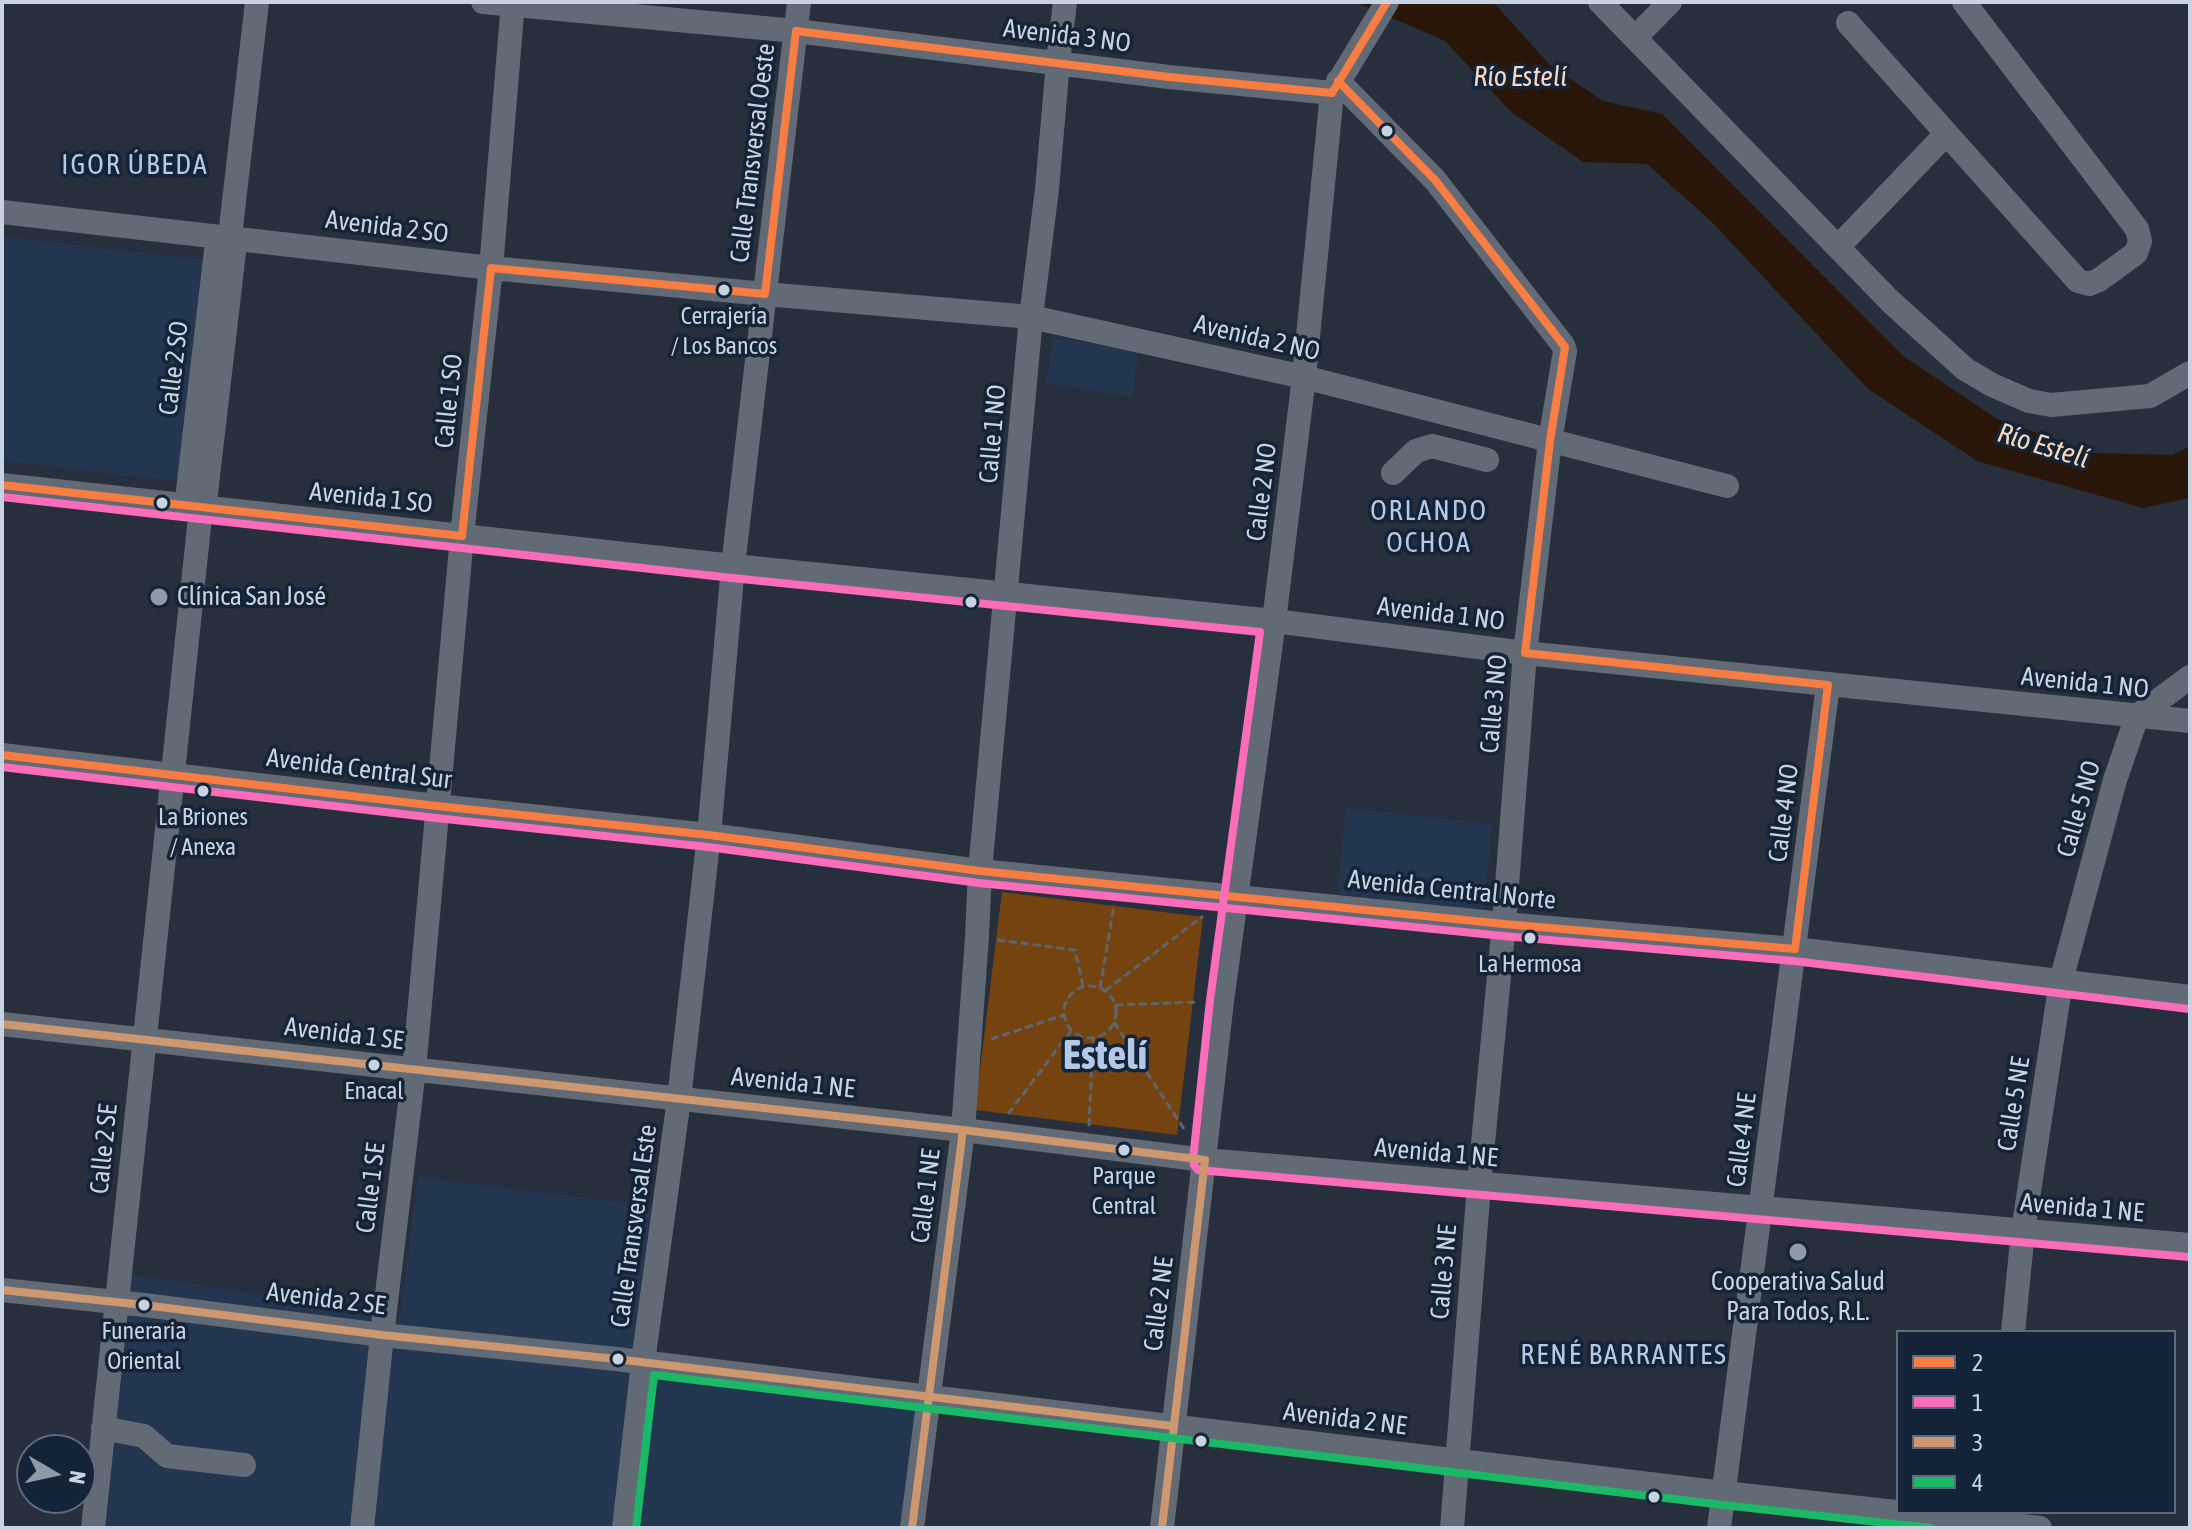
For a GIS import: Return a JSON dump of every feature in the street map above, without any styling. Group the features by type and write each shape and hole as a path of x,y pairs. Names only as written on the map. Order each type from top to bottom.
{"street":[{"name":"Calle 2 SO","path":"173,775 201,508 206,493 234,252 230,236 257,2"},
{"name":"Avenida 3 NO","path":"483,2 796,31 1169,77 1335,87"},
{"name":"Calle Transversal Oeste","path":"709,835 733,566 799,2"},
{"name":"Calle 1 NO","path":"980,871 1031,317 1065,2"},
{"path":"1600,2 1890,301 1965,369 2029,401 2051,405 2150,396 2190,373"},
{"path":"1636,37 1670,2"},
{"path":"1848,23 2078,281 2089,284 2099,280 2136,253 2140,241 2137,229 1964,2"},
{"name":"Calle 1 SO","path":"437,806 491,268 513,4"},
{"path":"1335,87 1383,9"},
{"name":"Calle 2 NO","path":"1236,896 1304,377 1335,87"},
{"name":"Calle 3 NO","path":"1335,87 1435,180 1565,351 1550,441 1525,653 1504,924"},
{"path":"1838,247 1946,134"},
{"name":"Avenida 2 SO","path":"2,212 491,268 765,294"},
{"name":"Avenida 2 NO","path":"765,294 1031,317 1304,377 1727,486"},
{"path":"1432,446 1438,412"},
{"path":"1393,473 1416,451 1432,446 1487,460"},
{"name":"Avenida 1 SO","path":"2,485 733,566"},
{"name":"Avenida 1 NO","path":"733,566 1274,621 1525,653 2190,721"},
{"path":"2137,716 2190,677"},
{"name":"Calle 4 NO","path":"1795,949 1828,685"},
{"name":"Calle 5 NO","path":"2061,981 2115,780 2137,716"},
{"name":"Avenida Central Sur","path":"2,755 709,835"},
{"name":"Calle 2 SE","path":"93,1528 173,775"},
{"name":"Calle 1 SE","path":"362,1528 414,1070 437,806"},
{"name":"Avenida Central Norte","path":"709,835 980,871 1504,924 1795,949 2190,997"},
{"name":"Calle Transversal Este","path":"624,1528 709,835"},
{"name":"Calle 1 NE","path":"912,1528 963,1130 980,871"},
{"name":"Calle 2 NE","path":"1162,1528 1236,896"},
{"name":"Calle 3 NE","path":"1452,1528 1479,1185 1504,924"},
{"name":"Calle 4 NE","path":"1719,1528 1795,949"},
{"name":"Calle 5 NE","path":"2013,1330 2023,1231 2061,981"},
{"name":"Avenida 1 SE","path":"2,1024 679,1099"},
{"name":"Avenida 1 NE","path":"679,1099 1205,1160 2190,1245"},
{"name":"Avenida 2 SE","path":"2,1290 643,1362"},
{"name":"Avenida 2 NE","path":"643,1362 1724,1493 1896,1511"},
{"path":"103,1428 144,1436 167,1456 244,1465"},
{"name":"Avenida 2 NE","path":"1926,1514 2040,1528"}],"path":[{"path":"1100,988 1117,884"},
{"path":"1105,991 1203,917 1208,895"},
{"path":"977,937 1075,950 1083,986"},
{"path":"1083,986 1100,988 1115,1005 1114,1022 1105,1033 1093,1038 1085,1038 1071,1031 1064,1015 1064,1007 1071,994 1083,986"},
{"path":"1115,1005 1222,1001"},
{"path":"968,1046 1064,1015"},
{"path":"1114,1022 1205,1160"},
{"path":"993,1134 1071,1031"},
{"path":"1088,1146 1093,1038"}],"shaded area":[{"path":"2,236 213,261 187,483 2,461"},
{"path":"1053,338 1139,351 1132,397 1046,384"},
{"path":"1346,808 1492,824 1484,910 1337,894"},
{"path":"1002,892 1203,917 1177,1135 975,1110"},
{"path":"418,1177 655,1206 637,1350 928,1396 914,1528 90,1528 92,1514 96,1514 96,1477 120,1273 400,1315"}],"water":[{"name":"Río Estelí","path":"1356,2 1493,2 1550,65 1603,101 1662,114 1903,356 1997,419 2094,453 2172,455 2190,446 2190,498 2143,508 1977,461 1868,389 1711,221 1647,164 1583,162 1510,111 1445,41"}],"transit line":[{"name":"2","path":"2,485 462,536 491,268 765,294 796,31 1169,77 1332,93 1387,2"},
{"name":"2","path":"2,755 709,835 980,871 1504,924 1795,949 1828,685 1525,653 1550,441 1565,347 1435,180 1338,81"},
{"name":"1","path":"2,497 732,578 1260,632 1210,1000 1193,1159 1198,1170 2189,1257"},
{"name":"1","path":"2,767 708,847 979,883 1503,936 1794,961 2189,1009"},
{"name":"3","path":"2,1024 963,1130 1205,1160"},
{"name":"3","path":"912,1528 963,1130"},
{"name":"3","path":"1162,1528 1205,1160"},
{"name":"3","path":"2,1290 1173,1426"},
{"name":"4","path":"636,1528 654,1375 1931,1528"}],"place":[{"name":"Cerrajería / Los Bancos","path":"724,290"},
{"name":"Clínica San José","path":"159,597"},
{"name":"La Briones / Anexa","path":"203,791"},
{"name":"La Hermosa","path":"1530,938"},
{"name":"Enacal","path":"374,1065"},
{"name":"Parque Central","path":"1124,1150"},
{"name":"Cooperativa Salud Para Todos, R.L.","path":"1798,1252"},
{"name":"Funeraria Oriental","path":"144,1305"}],"district":[{"name":"IGOR ÚBEDA","path":"135,165"},
{"name":"ORLANDO OCHOA","path":"1429,527"},
{"name":"Estelí","path":"1105,1056"},
{"name":"RENÉ BARRANTES","path":"1624,1355"}]}
